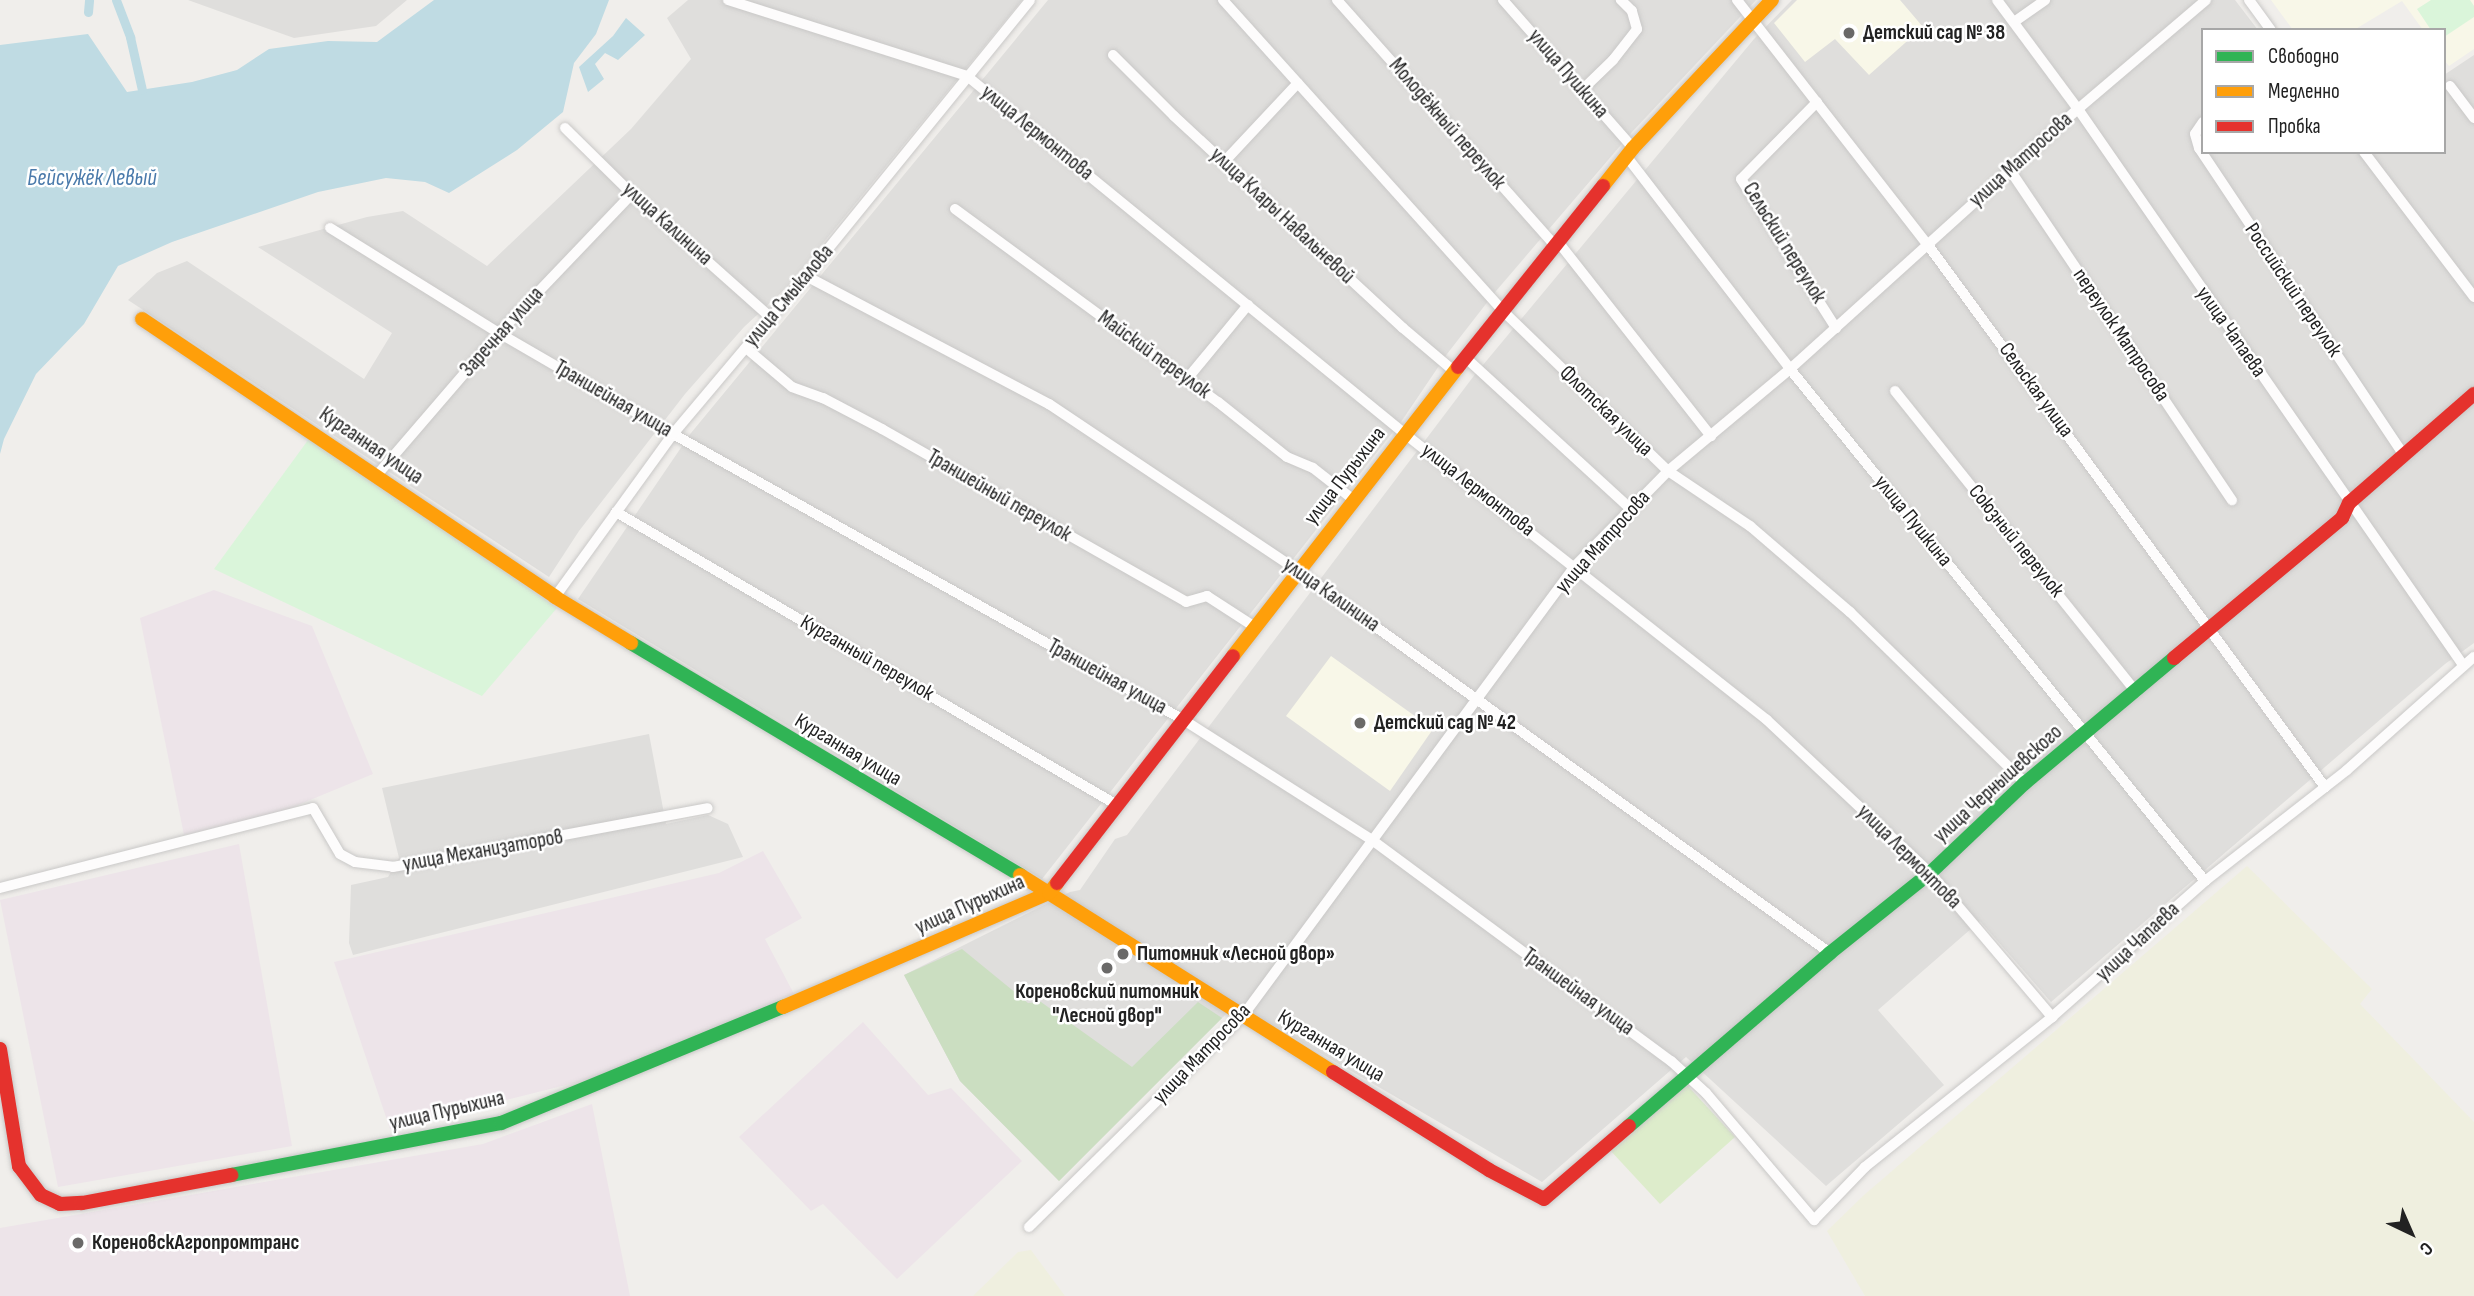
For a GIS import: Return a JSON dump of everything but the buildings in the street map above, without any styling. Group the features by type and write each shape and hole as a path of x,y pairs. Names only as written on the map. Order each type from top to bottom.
{"street":[{"name":"улица Лермонтова","path":"728,0 967,76 1405,433 1767,720 1930,873 2052,1017"},
{"name":"улица Смыкалова","path":"555,597 673,434 806,276 1030,0"},
{"name":"Флотская улица","path":"1223,0 1503,312 1668,471 1750,526 1850,612 2025,783"},
{"name":"Молодёжный переулок","path":"1337,0 1558,245 1711,436"},
{"name":"улица Пушкина","path":"1503,0 1582,90 1790,369 2205,881"},
{"path":"1582,90 1613,60 1637,29 1632,11 1621,0"},
{"name":"Сельская улица","path":"1737,0 1928,245 2212,628 2325,787"},
{"name":"улица Пурыхина","path":"0,1049 19,1166 41,1195 60,1204 82,1203 501,1123 618,1077 1049,893 1405,433 1630,152 1772,0"},
{"name":"улица Чапаева","path":"1997,0 2078,109 2463,666"},
{"path":"2014,22 2045,0"},
{"name":"улица Матросова","path":"1029,1227 1242,1017 1575,566 1668,471 1790,369 2078,109 2206,0"},
{"path":"2249,0 2270,28"},
{"name":"улица Клары Навальневой","path":"1113,55 1403,328 1455,372"},
{"path":"1224,162 1298,83"},
{"path":"2450,86 2474,118"},
{"path":"2465,106 2474,99"},
{"name":"Сельский переулок","path":"1817,102 1741,179 1836,328"},
{"name":"Российский переулок","path":"2201,125 2195,134 2201,151"},
{"name":"улица Калинина","path":"565,128 632,194 771,318"},
{"name":"Российский переулок","path":"2203,154 2404,455"},
{"path":"2366,154 2474,297"},
{"name":"переулок Матросова","path":"2010,170 2232,500"},
{"name":"Заречная улица","path":"377,475 499,333 632,194"},
{"name":"Майский переулок","path":"955,209 1187,379 1287,457 1313,468 1354,500"},
{"name":"Траншейная улица","path":"330,228 499,333 673,434 1182,719 1372,841 1671,1061 1740,1131 1814,1220"},
{"name":"улица Калинина","path":"806,276 1049,404 1298,571 1829,953"},
{"path":"1187,379 1248,305"},
{"name":"Курганная улица","path":"142,319 555,597 1049,893 1242,1017 1489,1170 1544,1199"},
{"name":"Траншейный переулок","path":"746,348 792,387 822,398 882,429 1186,602 1207,596 1255,627"},
{"path":"1466,358 1631,509"},
{"name":"Союзный переулок","path":"1895,391 2136,692"},
{"name":"улица Чернышевского","path":"1544,1199 1829,953 1930,873 2025,783 2342,518 2349,503 2474,394"},
{"name":"Курганный переулок","path":"616,512 1117,805"},
{"name":"улица Чапаева","path":"1814,1220 1865,1167 2052,1017 2205,881 2325,787 2474,657"},
{"name":"улица Механизаторов","path":"0,888 313,808 340,855 355,862 393,867 708,808"}],"shaded area":[{"path":"188,0 407,0 376,26 294,38"},
{"path":"688,0 1022,0 787,287 744,327 685,394 579,531 549,577 128,300 157,273 187,261 364,379 392,333 258,247 367,217 403,211 487,266 631,129 691,59 667,18"},
{"path":"1048,0 1756,0 1632,132 1496,291 1447,354 1403,419 1042,879 578,599 691,433"},
{"path":"1792,0 2235,0 2256,28 2201,28 2201,154 2446,154 2446,74 2474,55 2474,643 2445,664 2051,1002 1980,921 1878,1010 1944,1085 1826,1186 1686,1057 1542,1182 1236,1004 1059,1181 960,1081 904,975 1070,892 1080,890 1115,839 1127,835 1473,377 1754,39"},
{"name":"Детский сад № 38","path":"1797,0 1900,0 1923,27 1869,75 1835,39 1805,62 1774,23"},
{"path":"2271,0 2474,0 2474,49 2449,66 2446,62 2446,28 2422,28 2402,1 2357,28 2292,28"},
{"path":"214,590 312,626 373,774 281,812 184,835 140,618"},
{"name":"Детский сад № 42","path":"1331,656 1433,729 1390,791 1286,716"},
{"path":"649,734 666,824 708,815 728,824 743,857 353,955 349,943 351,885 388,877 399,858 382,788"},
{"path":"239,844 292,1146 58,1187 0,900"},
{"path":"763,851 802,918 765,939 794,994 590,1079 390,1129 334,962 719,873"},
{"path":"863,1022 928,1095 951,1088 1022,1161 897,1279 823,1204 811,1211 739,1137"},
{"path":"592,1104 630,1296 0,1296 0,1228 483,1144"}],"green space":[{"path":"2431,0 2470,0 2474,6 2474,17 2446,36 2446,28 2430,28 2417,9"},
{"path":"311,436 557,608 482,696 214,569"},
{"path":"2247,866 2372,989 2360,1004 2474,1122 2474,1296 1865,1296 1827,1231 1864,1195"},
{"path":"962,949 1028,1003 1041,1002 1132,1067 1198,1002 1222,1018 1059,1181 960,1081 904,975"},
{"path":"1686,1084 1735,1137 1660,1204 1609,1149"},
{"path":"1031,1250 1065,1296 973,1296 1018,1252"}],"water":[{"name":"Бейсужёк Левый","path":"434,0 609,0 596,34 574,63 563,112 517,150 449,193 425,182 386,178 318,192 172,242 118,266 84,324 36,374 4,439 0,454 0,45 88,34 127,92 192,82 237,70 269,49 328,41 377,42"},
{"path":"626,18 645,35 618,60 605,53 595,64 604,79 588,92 579,67 613,36"}],"waterway":[{"path":"88,12 89,0"},
{"path":"116,0 130,37 142,90"}],"traffic: fast":[{"path":"631,643 1020,875"},
{"path":"1629,1126 1830,953 1930,873 2025,783 2174,658"},
{"path":"231,1175 501,1123 783,1007"}],"traffic: slow":[{"path":"1603,186 1633,148 1772,0"},
{"path":"142,319 555,597 631,643"},
{"path":"1233,656 1458,367"},
{"path":"1020,875 1333,1072"},
{"path":"783,1007 1049,893 1057,883"}],"traffic: jam":[{"path":"1458,367 1603,186"},
{"path":"2174,658 2342,518 2349,503 2474,394"},
{"path":"1057,883 1233,656"},
{"path":"0,1049 19,1166 41,1195 60,1204 82,1203 231,1175"},
{"path":"1333,1072 1489,1170 1544,1199 1629,1126"}],"place":[{"name":"Детский сад № 38","path":"1849,33"},
{"name":"Детский сад № 42","path":"1360,723"},
{"name":"Питомник «Лесной двор»","path":"1123,954"},
{"name":"Кореновский питомник \"Лесной двор\"","path":"1107,968"},
{"name":"КореновскАгропромтранс","path":"78,1243"}]}
